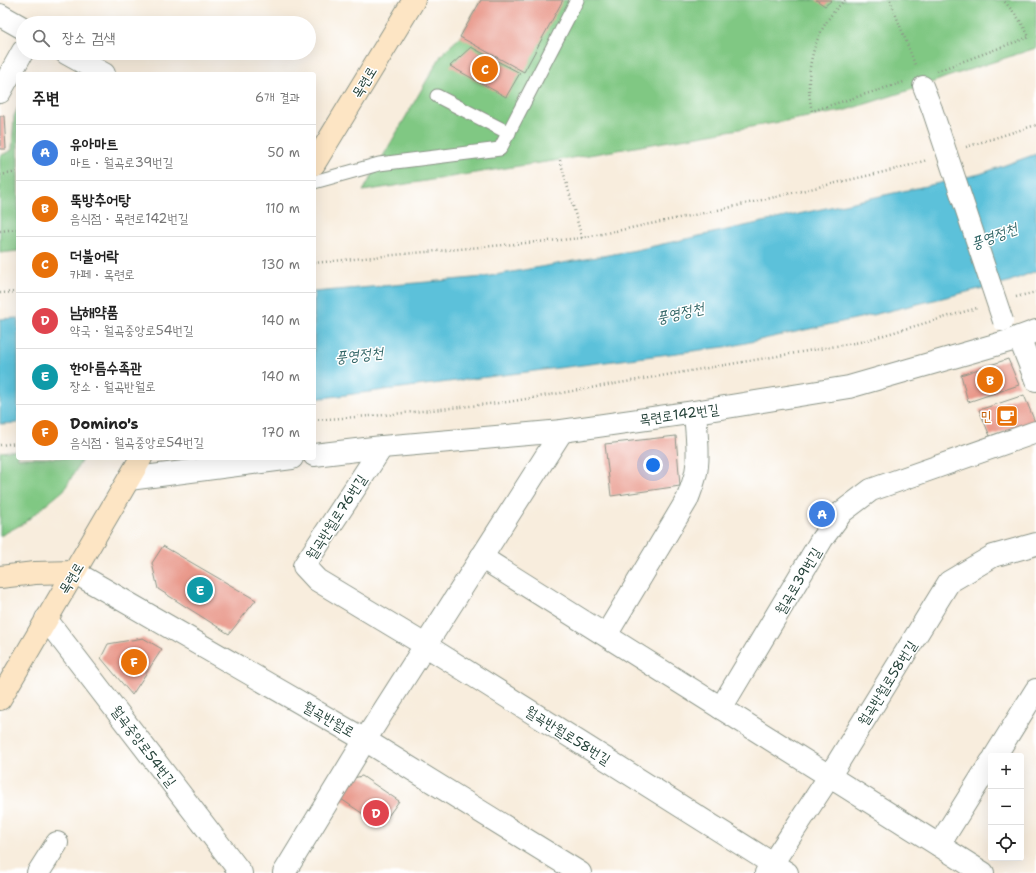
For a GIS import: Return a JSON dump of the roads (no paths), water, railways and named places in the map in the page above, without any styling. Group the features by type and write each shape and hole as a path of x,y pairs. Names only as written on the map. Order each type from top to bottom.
{"main road":[{"name":"목련로","path":"316,161 414,0"},
{"name":"목련로","path":"0,698 140,460"},
{"path":"0,577 35,573 74,572"}],"street":[{"path":"0,15 16,24"},
{"path":"0,92 18,60"},
{"path":"79,60 100,72"},
{"path":"922,82 1036,380"},
{"name":"목련로142번길","path":"316,455 382,447 562,431 695,412 849,387 1017,332"},
{"path":"606,635 687,500 697,466 698,447 695,412"},
{"path":"284,873 365,740 562,431"},
{"name":"월곡로39번길","path":"721,708 822,539 842,512 871,490 1035,436"},
{"name":"월곡반월로76번길","path":"382,447 304,566 317,580 425,645"},
{"path":"129,479 276,460"},
{"name":"월곡반월로58번길","path":"425,645 775,870 829,776 949,582 993,556 1036,544"},
{"path":"482,557 983,873"},
{"name":"월곡반월로","path":"74,572 365,740 580,873"},
{"name":"월곡중앙로54번길","path":"46,619 241,873"},
{"path":"996,753 1036,690"},
{"path":"938,845 988,767"},
{"path":"38,873 56,842"}],"lane":[{"path":"316,181 379,164 500,149 577,0"},
{"path":"437,96 508,133"}],"water":[{"name":"풍영정천","path":"1036,154 1036,271 1008,282 864,317 732,346 316,399 316,292 484,277 636,250 980,174"},
{"path":"16,318 16,423 0,424 0,319"}],"place":[{"name":"더불어락","path":"485,69"},
{"name":"뚝방추어탕","path":"990,380"},
{"name":"민","path":"1007,416"},
{"name":"유아마트","path":"822,514"},
{"name":"한아름수족관","path":"200,590"},
{"name":"Domino's","path":"134,662"},
{"name":"남해약품","path":"376,813"}]}
